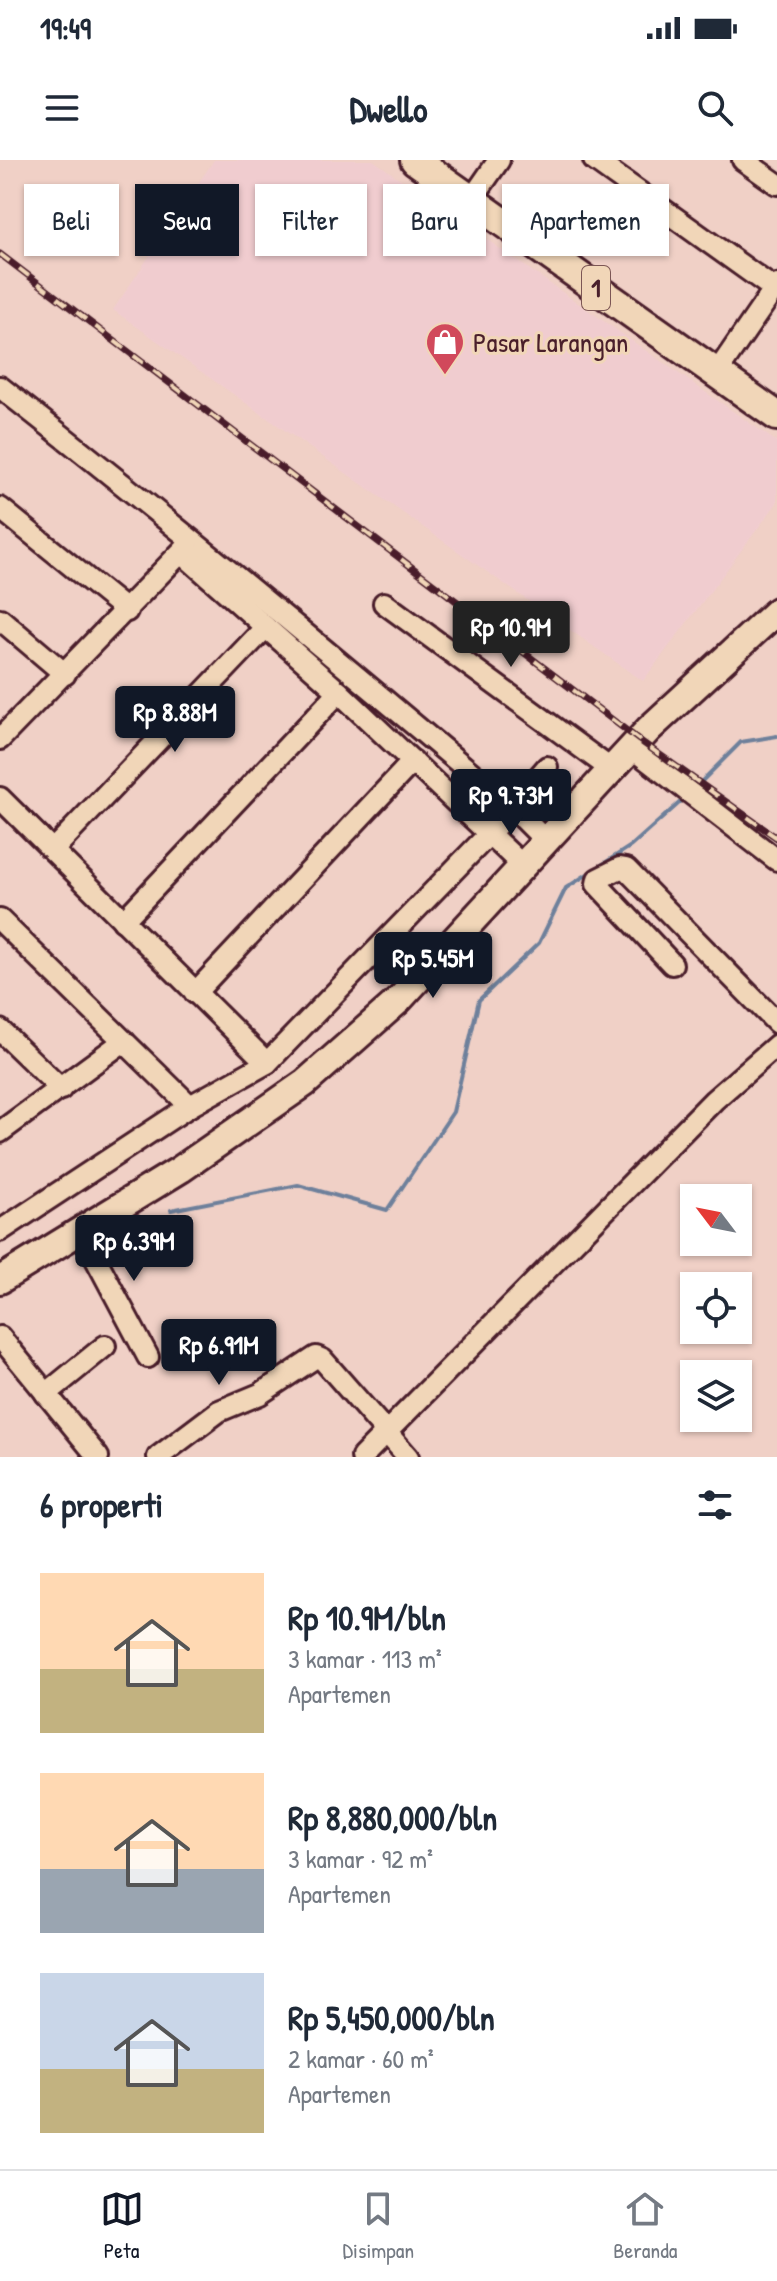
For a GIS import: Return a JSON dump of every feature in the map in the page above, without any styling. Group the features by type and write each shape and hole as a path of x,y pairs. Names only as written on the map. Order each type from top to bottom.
{"highway":[{"name":"1","path":"415,160 450,184"},
{"name":"1","path":"486,209 777,416"}],"main road":[{"path":"0,1280 181,1169 305,1083 399,1000 544,839 666,711 777,611"}],"street":[{"path":"482,184 499,160"},
{"path":"594,160 776,288 716,374"},
{"path":"756,163 777,184"},
{"path":"0,387 188,546 513,808 544,839"},
{"path":"0,508 127,611"},
{"path":"0,739 188,546"},
{"path":"188,546 265,628 491,832 521,864"},
{"path":"384,603 612,770"},
{"path":"2,624 65,674"},
{"path":"53,850 265,628"},
{"path":"123,921 339,692"},
{"path":"385,735 402,717"},
{"path":"633,749 777,860"},
{"path":"195,993 413,761"},
{"path":"0,1231 190,1106 267,1063 491,832 547,767"},
{"path":"0,798 267,1063"},
{"path":"672,964 597,884 598,879 620,868 626,869 777,1023"},
{"path":"0,920 190,1106"},
{"path":"0,1030 61,1089"},
{"path":"0,1132 124,1041"},
{"path":"362,1457 714,1100 777,1045"},
{"path":"81,1231 148,1357"},
{"path":"0,1337 98,1457"},
{"path":"46,1394 105,1346"},
{"path":"158,1457 219,1411 260,1394 313,1357 323,1360 408,1457"}],"shaded area":[{"name":"Pasar Larangan","path":"214,160 373,160 407,184 383,184 383,256 486,256 486,239 502,250 502,256 511,256 777,442 777,503 643,681 113,310 149,256 239,256 239,184 198,184"}],"waterway":[{"path":"695,788 741,742 777,736"},
{"path":"171,1210 298,1185 387,1210 453,1112 479,1000 539,943 566,888 631,846 686,797"}],"railway":[{"path":"0,254 639,740 777,838"}],"place":[{"name":"Pasar Larangan","path":"445,376"}]}
